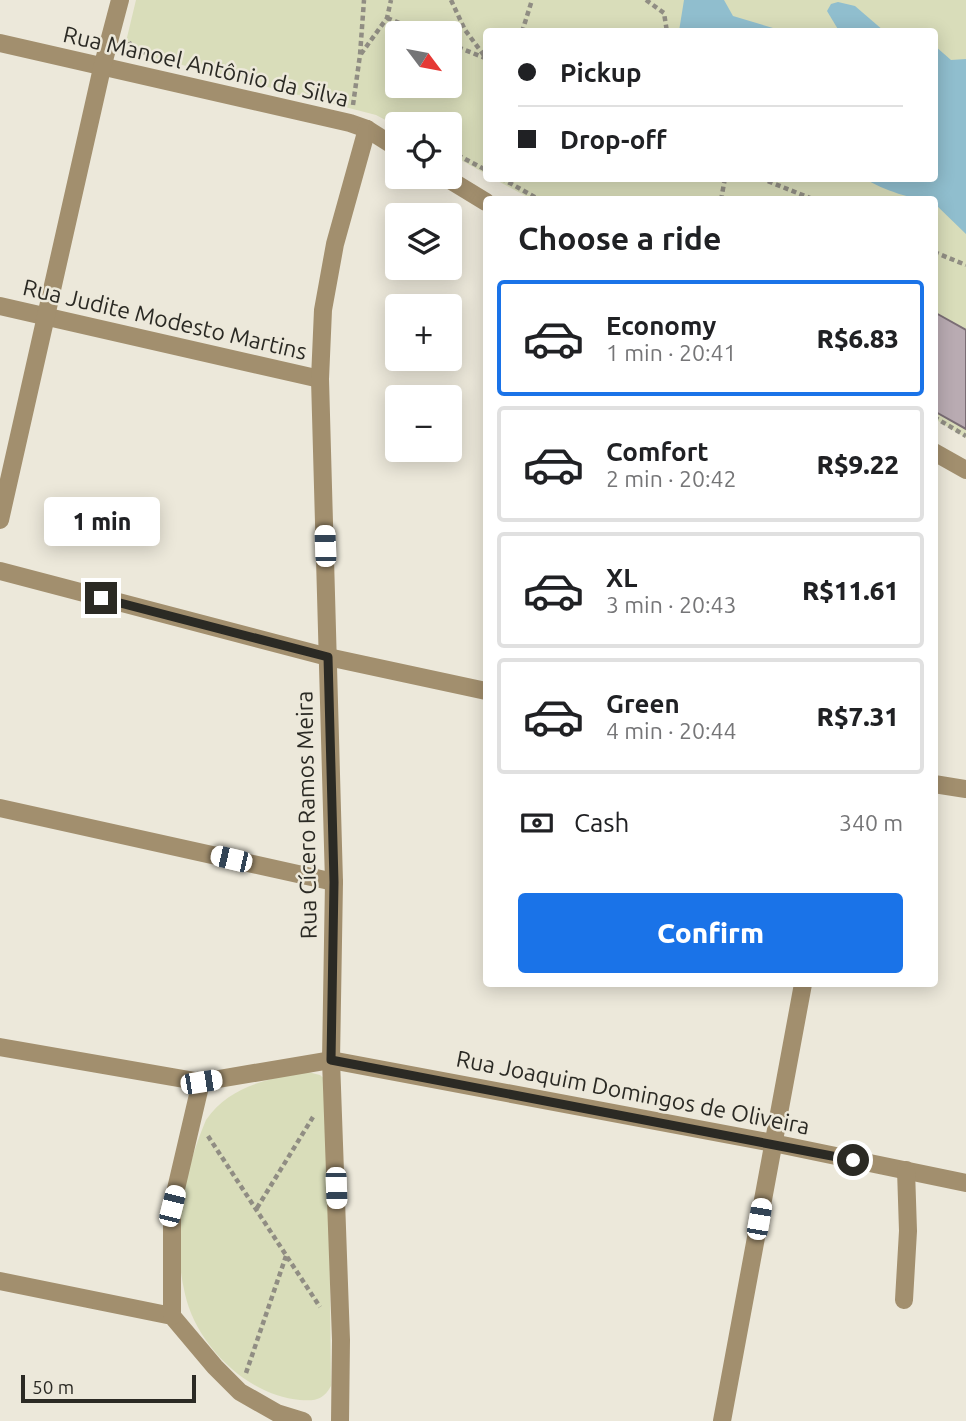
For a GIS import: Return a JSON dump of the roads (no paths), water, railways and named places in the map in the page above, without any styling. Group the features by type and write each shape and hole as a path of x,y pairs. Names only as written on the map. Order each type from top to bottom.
{"street":[{"path":"0,520 102,68 120,0"},
{"name":"Rua Manoel Antônio da Silva","path":"0,43 358,126 385,141"},
{"name":"Rua Cícero Ramos Meira","path":"340,1421 341,1340 331,1060 334,882 320,379 323,310 358,126"},
{"path":"462,187 483,200"},
{"name":"Rua Judite Modesto Martins","path":"0,306 320,379"},
{"path":"938,454 966,470"},
{"path":"0,571 328,657 483,690"},
{"path":"938,785 966,789"},
{"path":"0,808 334,882"},
{"path":"722,1421 802,987"},
{"path":"0,1047 201,1082 331,1060"},
{"name":"Rua Joaquim Domingos de Oliveira","path":"331,1060 773,1143 966,1183"},
{"path":"172,1315 172,1206 201,1082"},
{"path":"904,1300 908,1231 906,1170"},
{"path":"0,1281 172,1315 215,1367 240,1392 276,1412 303,1421"}],"water":[{"path":"684,0 724,0 733,16 773,28 679,28"},
{"path":"838,2 855,6 881,28 837,28 827,11 831,4"},
{"path":"938,49 951,60 966,59 966,234 938,207 938,196 908,196 871,182 938,182"}]}
